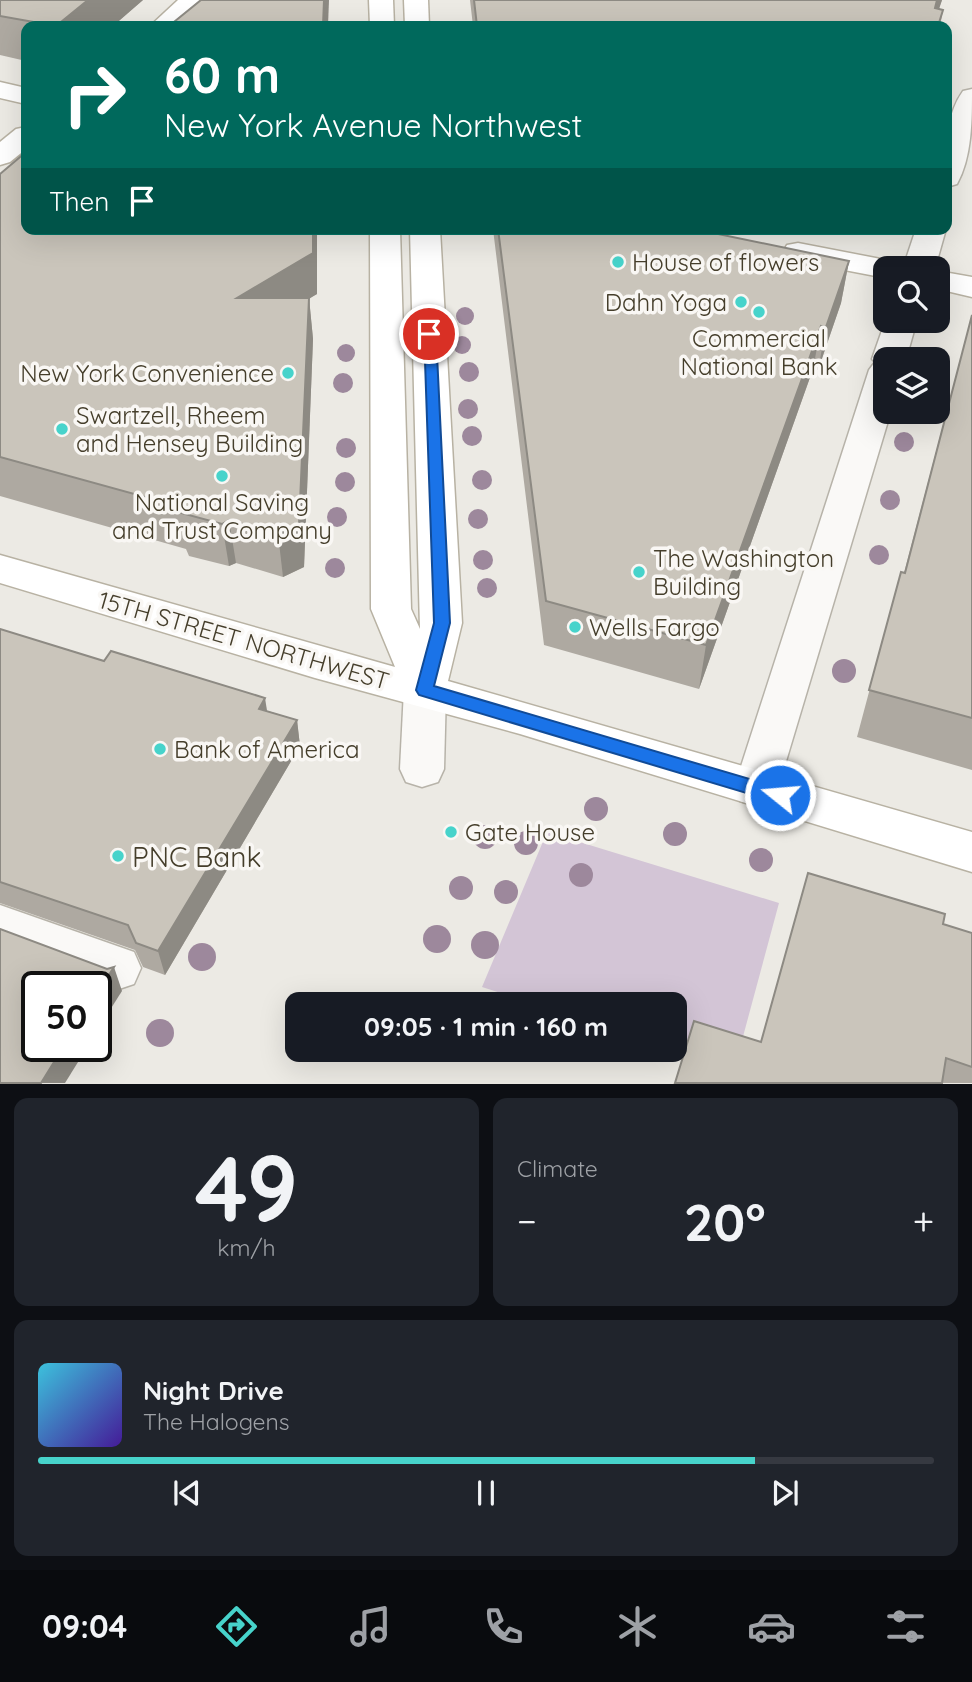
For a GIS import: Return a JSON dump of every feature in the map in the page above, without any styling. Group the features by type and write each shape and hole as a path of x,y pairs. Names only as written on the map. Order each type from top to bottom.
{"main road":[{"path":"168,21 193,0"},
{"path":"381,0 382,21"},
{"path":"416,0 417,21"},
{"path":"0,90 21,95"},
{"path":"0,156 21,139"},
{"path":"385,235 391,609 425,690"},
{"path":"425,235 442,623 425,690"},
{"path":"770,246 873,266"},
{"path":"950,282 972,287"},
{"name":"15TH STREET NORTHWEST","path":"0,569 302,659 425,690 972,852"}],"street":[{"path":"952,162 972,97"},
{"path":"923,256 929,235"},
{"path":"756,788 873,412"},
{"path":"422,769 425,690"},
{"path":"0,926 116,968"}],"shaded area":[{"path":"547,832 779,903 734,1070 687,1055 687,992 498,992 482,987"}],"building":[{"path":"0,0 88,0 62,21 28,21 0,16"},
{"path":"201,0 324,0 323,21 175,21"},
{"path":"474,0 937,0 935,8 943,10 940,21 476,21"},
{"path":"21,156 21,235 313,235 313,253 237,298 309,298 299,525 278,534 229,520 222,524 181,513 178,506 0,457 0,174"},
{"path":"499,235 723,235 849,261 826,327 821,326 706,645 546,601"},
{"path":"972,315 972,718 869,690 901,572 905,573 944,424 950,424 950,400"},
{"path":"0,629 104,661 111,651 265,698 259,709 297,720 158,951 136,943 128,925 0,882"},
{"path":"808,873 945,914 943,924 972,933 972,1067 946,1058 942,1083 675,1083 681,1062 687,1062 687,1044 694,1021 761,1042"},
{"path":"0,929 107,969 114,967 111,971 21,971 21,1062 54,1062 41,1083 0,1083"}],"place":[{"name":"House of flowers","path":"618,262"},
{"name":"Dahn Yoga","path":"741,302"},
{"name":"Commercial National Bank","path":"759,312"},
{"name":"New York Convenience","path":"288,373"},
{"name":"Swartzell, Rheem and Hensey Building","path":"62,429"},
{"name":"National Saving and Trust Company","path":"222,476"},
{"name":"The Washington Building","path":"639,572"},
{"name":"Wells Fargo","path":"575,627"},
{"name":"Bank of America","path":"160,749"},
{"name":"Gate House","path":"451,832"},
{"name":"PNC Bank","path":"118,856"}],"route":[{"path":"429,334 442,623 425,690 780,795"}]}
